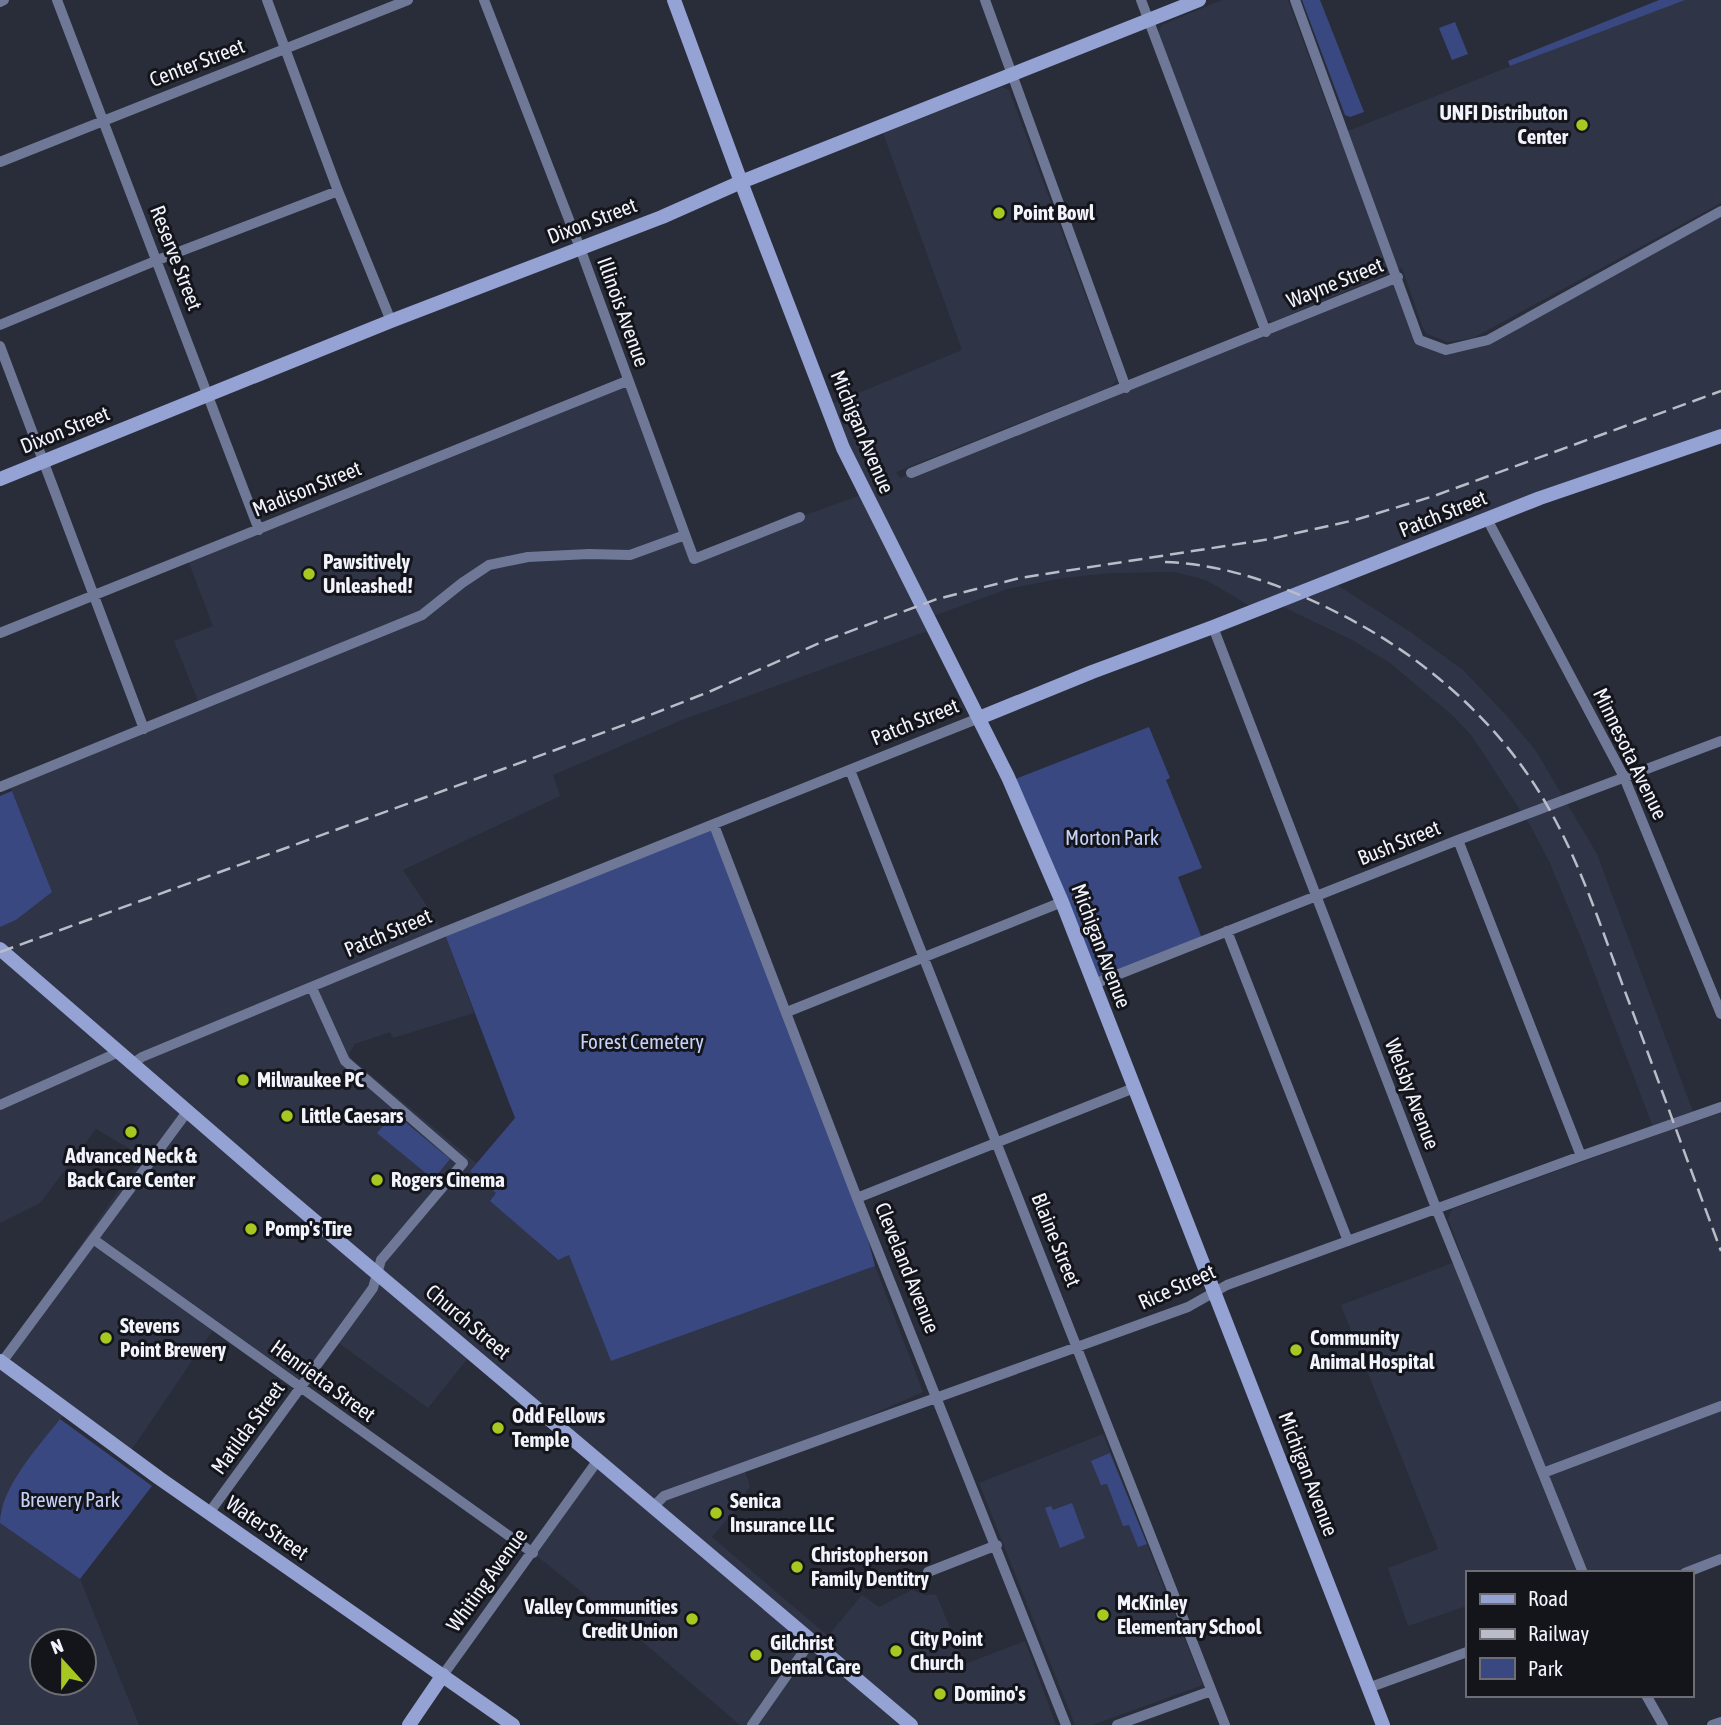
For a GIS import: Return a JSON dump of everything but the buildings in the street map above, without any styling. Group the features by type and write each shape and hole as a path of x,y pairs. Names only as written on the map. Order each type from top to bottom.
{"street":[{"name":"Reserve Street","path":"57,0 259,530"},
{"path":"267,0 338,191 391,321"},
{"name":"Center Street","path":"0,162 408,0"},
{"name":"Illinois Avenue","path":"484,0 580,248 694,559 800,517"},
{"name":"Michigan Avenue","path":"674,0 843,448 979,718 1062,902 1382,1725"},
{"path":"985,0 1126,388"},
{"path":"1140,0 1266,332"},
{"name":"Dixon Street","path":"0,479 391,321 662,217 741,182 1199,0"},
{"path":"1295,0 1398,277"},
{"path":"0,326 155,261 338,191"},
{"name":"Wayne Street","path":"911,473 1398,277 1419,340 1446,349 1488,340 1721,211"},
{"path":"0,346 144,729"},
{"name":"Madison Street","path":"0,633 627,380"},
{"name":"Patch Street","path":"132,1064 142,1057 443,932 1092,672 1581,483 1721,436"},
{"name":"Minnesota Avenue","path":"1487,519 1624,777 1721,1014"},
{"path":"0,787 422,615 461,583 489,565 528,557 630,555 685,534"},
{"name":"Welsby Avenue","path":"1213,627 1436,1208 1582,1571"},
{"name":"Bush Street","path":"1094,984 1458,840 1721,741"},
{"name":"Blaine Street","path":"850,770 1225,1725"},
{"name":"Cleveland Avenue","path":"713,825 857,1198 1066,1725"},
{"path":"1458,840 1581,1156"},
{"path":"786,1012 1062,902"},
{"path":"1227,931 1348,1241"},
{"name":"Church Street","path":"0,949 187,1112 911,1725"},
{"name":"Matilda Street","path":"209,1513 373,1288 381,1260 463,1163 345,1061 312,988"},
{"path":"0,1105 119,1052"},
{"path":"857,1198 1134,1088"},
{"name":"Rice Street","path":"653,1507 662,1497 1197,1303 1227,1286 1436,1208 1721,1107"},
{"path":"1,1361 187,1112"},
{"name":"Henrietta Street","path":"93,1239 533,1553"},
{"name":"Water Street","path":"1,1361 209,1513 513,1725"},
{"path":"1543,1473 1721,1406"},
{"name":"Whiting Avenue","path":"409,1725 598,1460"},
{"path":"928,1572 996,1545"},
{"path":"1690,1571 1721,1559"},
{"path":"752,1725 811,1642"},
{"path":"1368,1688 1466,1652"},
{"path":"1117,1725 1211,1691"},
{"path":"1647,1697 1663,1725"},
{"path":"1712,1725 1721,1722"}],"shaded area":[{"path":"1222,0 1288,0 1338,135 1676,0 1721,0 1721,203 1473,338 1448,342 1427,334 1402,268 1273,322 1266,321 1158,32 1162,25"},
{"path":"1002,87 1009,90 1117,380 1110,387 896,472 900,478 1398,277 1419,340 1446,349 1488,340 1721,211 1721,436 1331,581 1409,631 1463,670 1536,751 1597,854 1695,1117 1683,1126 1721,1113 1721,1555 1678,1571 1466,1571 1466,1606 1408,1626 1388,1568 1438,1549 1341,1305 1463,1259 1448,1219 1452,1209 1656,1135 1549,861 1530,825 1472,736 1452,715 1390,663 1354,641 1275,603 1257,610 1206,580 1175,572 1111,573 1063,578 1007,589 928,618 933,629 682,720 553,775 560,796 403,870 444,932 474,1013 393,1038 390,1032 355,1044 349,1054 476,1163 470,1171 497,1193 490,1200 557,1260 569,1255 611,1361 875,1266 923,1392 744,1468 750,1486 735,1510 712,1537 828,1636 862,1595 879,1607 912,1590 925,1595 936,1594 965,1664 1025,1641 1056,1725 740,1725 617,1620 533,1553 598,1460 472,1353 428,1408 336,1341 300,1389 215,1327 128,1455 67,1411 32,1456 9,1492 0,1512 0,1362 142,1156 96,1129 40,1203 0,1223 0,927 16,920 52,892 9,783 200,706 174,641 213,626 187,558 627,381 694,559 864,494 827,406 962,350 883,133"},
{"name":"McKinley Elementary School","path":"1103,1434 1203,1685 1092,1725 1075,1725 979,1483"},
{"path":"0,1523 80,1579 139,1725 0,1725"}],"green space":[{"path":"1302,0 1320,0 1364,112 1350,117 1345,115"},
{"path":"1659,0 1685,0 1510,66 1508,61"},
{"path":"1455,22 1468,54 1452,60 1439,28"},
{"name":"Morton Park","path":"1149,727 1170,778 1166,780 1202,868 1178,877 1203,941 1094,984 1010,781"},
{"path":"12,791 52,892 16,920 0,927 0,796"},
{"name":"Forest Cemetery","path":"714,825 857,1198 875,1266 611,1361 569,1255 558,1260 490,1201 496,1193 470,1171 515,1118 444,932"},
{"path":"394,1113 450,1159 432,1181 377,1133"},
{"name":"Brewery Park","path":"60,1419 152,1486 80,1579 0,1523 6,1496 13,1482"},
{"path":"1110,1453 1147,1544 1138,1547 1129,1525 1123,1526 1107,1484 1101,1485 1091,1461"},
{"path":"1072,1503 1085,1538 1060,1548 1045,1508 1051,1506 1053,1510"}],"railway":[{"path":"0,952 635,721 824,641 937,599 1020,578 1270,539 1355,520 1434,496 1721,391"},
{"path":"1165,562 1208,567 1251,577 1312,601 1364,627 1396,646 1455,692 1506,746 1548,807 1582,878 1721,1251"}],"place":[{"name":"UNFI Distributon Center","path":"1582,125"},
{"name":"Point Bowl","path":"999,213"},
{"name":"Pawsitively Unleashed!","path":"309,574"},
{"name":"Milwaukee PC","path":"243,1080"},
{"name":"Little Caesars","path":"287,1116"},
{"name":"Advanced Neck & Back Care Center","path":"131,1132"},
{"name":"Rogers Cinema","path":"377,1180"},
{"name":"Pomp's Tire","path":"251,1229"},
{"name":"Stevens Point Brewery","path":"106,1338"},
{"name":"Community Animal Hospital","path":"1296,1350"},
{"name":"Odd Fellows Temple","path":"498,1428"},
{"name":"Senica Insurance LLC","path":"716,1513"},
{"name":"Christopherson Family Dentitry","path":"797,1567"},
{"name":"McKinley Elementary School","path":"1103,1615"},
{"name":"Valley Communities Credit Union","path":"692,1619"},
{"name":"City Point Church","path":"896,1651"},
{"name":"Gilchrist Dental Care","path":"756,1655"},
{"name":"Domino's","path":"940,1694"}]}
